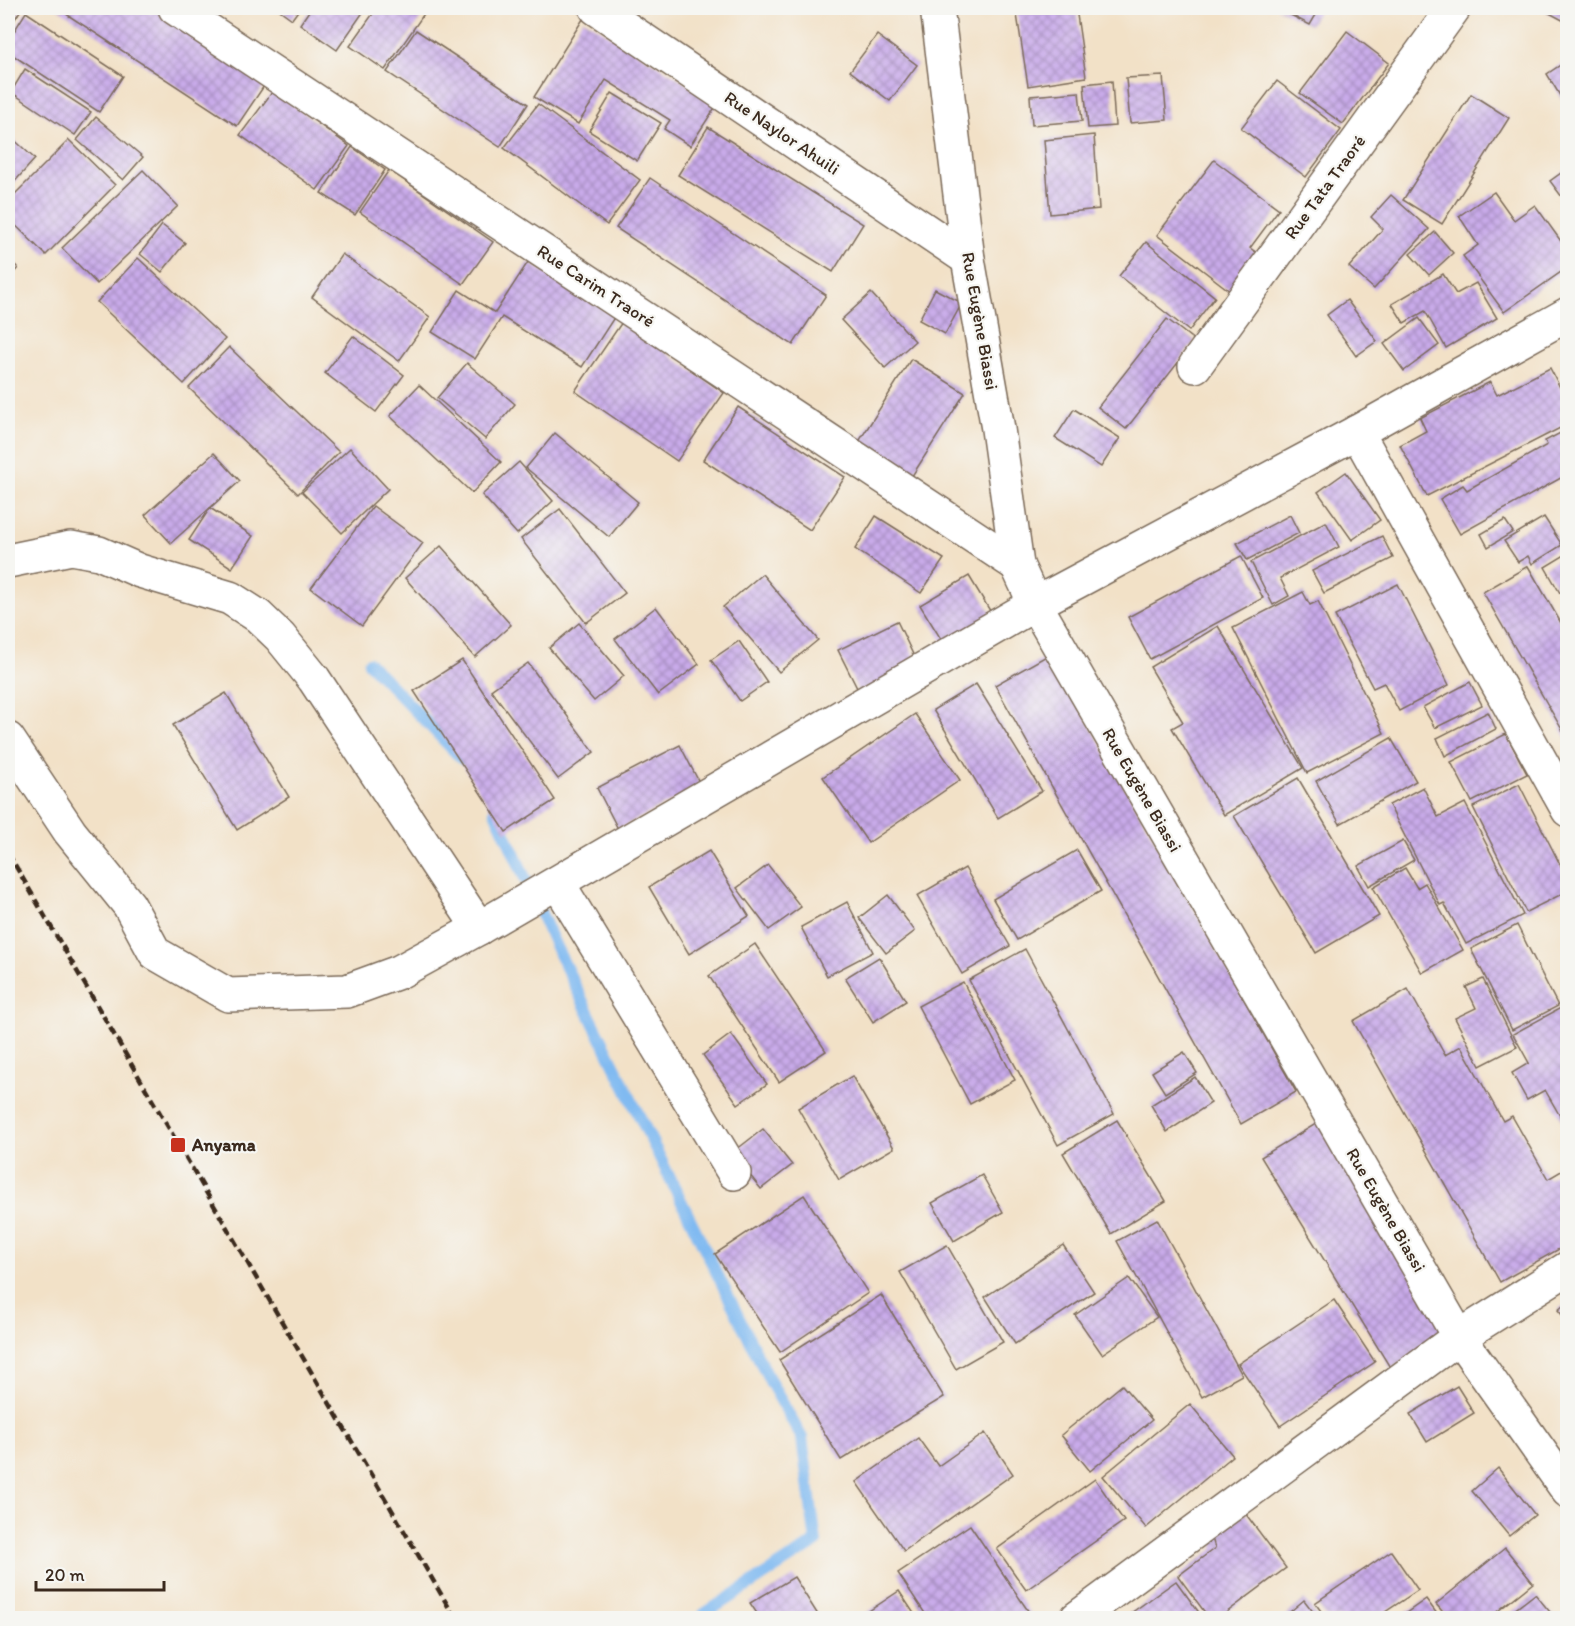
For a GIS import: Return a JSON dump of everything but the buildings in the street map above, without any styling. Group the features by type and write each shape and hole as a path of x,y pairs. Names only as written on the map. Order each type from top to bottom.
{"street":[{"name":"Rue Carim Traoré","path":"176,8 1017,565"},
{"name":"Rue Naylor Ahuili","path":"596,8 968,259"},
{"name":"Rue Eugène Biassi","path":"937,8 968,259 998,429 1017,565 1035,604 1459,1337 1568,1491"},
{"name":"Rue Tata Traoré","path":"1195,366 1454,8"},
{"path":"8,739 70,832 129,905 155,953 228,995 347,991 399,972 479,928 1035,604 1357,432 1568,314"},
{"path":"1357,432 1568,810"},
{"path":"8,561 71,548 99,553 140,571 230,598 258,616 280,637 315,679 479,928"},
{"path":"558,883 734,1173"},
{"path":"1077,1618 1459,1337 1568,1268"}],"waterway":[{"path":"369,663 462,759"},
{"path":"495,811 556,947 771,1383 802,1438 816,1542 704,1614 706,1618"}],"railway":[{"path":"8,853 455,1618"}],"place":[{"name":"Anyama","path":"178,1145"}]}
